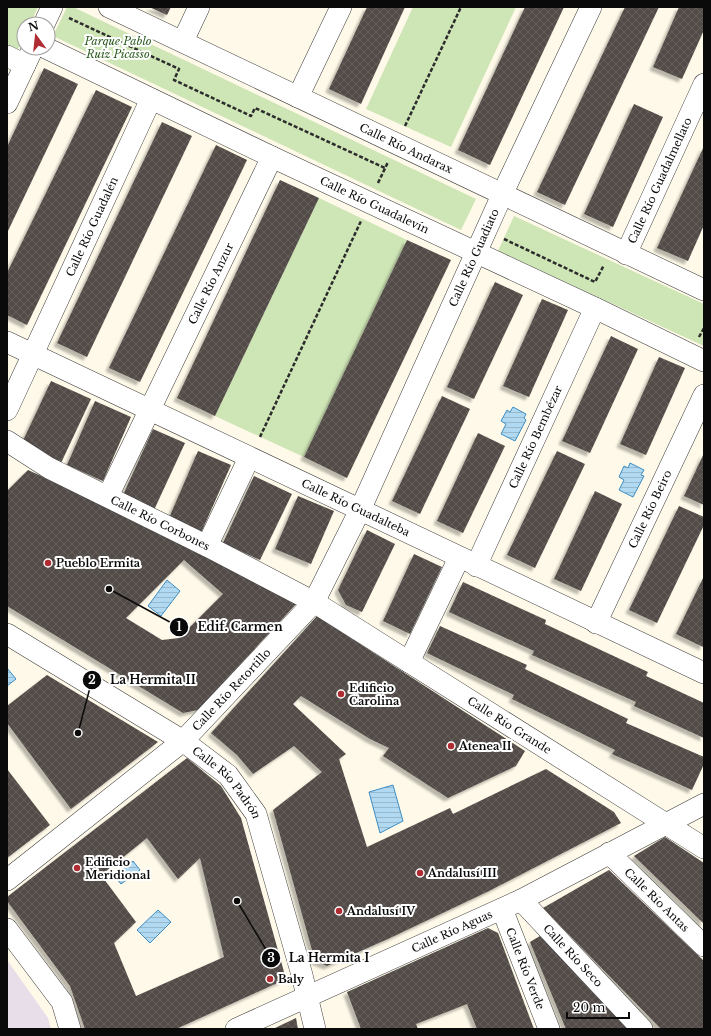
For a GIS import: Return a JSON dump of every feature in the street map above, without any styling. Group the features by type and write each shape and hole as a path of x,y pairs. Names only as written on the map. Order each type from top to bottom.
{"street":[{"name":"Calle Río Andarax","path":"109,7 704,290"},
{"path":"183,41 199,7"},
{"path":"298,97 342,7"},
{"name":"Calle Río Guadiato","path":"360,510 503,194 591,7"},
{"name":"Calle Río Guadalevín","path":"56,53 272,157 595,308 704,361"},
{"path":"7,103 22,56"},
{"name":"Calle Río Guadalmellato","path":"626,254 704,84"},
{"name":"Calle Río Guadalén","path":"7,410 151,99"},
{"name":"Calle Río Anzur","path":"108,496 272,157"},
{"name":"Calle Río Bembézar","path":"409,662 468,562 595,308"},
{"name":"Calle Río Guadalteba","path":"7,342 704,673"},
{"name":"Calle Río Beiro","path":"596,623 704,395"},
{"name":"Calle Río Corbones","path":"7,441 49,468 208,546 314,602"},
{"path":"208,546 249,458"},
{"name":"Calle Río Retortillo","path":"7,880 183,741 314,602 360,510"},
{"name":"Calle Río Grande","path":"314,602 704,848"},
{"name":"Calle Río Padrón","path":"7,634 183,741 228,775 256,814 315,1029"},
{"name":"Calle Río Aguas","path":"236,1029 502,909 704,804"},
{"name":"Calle Río Antas","path":"609,853 704,946"},
{"name":"Calle Río Seco","path":"520,900 642,1029"},
{"name":"Calle Río Verde","path":"502,909 549,1029"},
{"path":"7,929 62,1002 70,1029"}],"path":[{"path":"405,126 461,7"},
{"path":"57,11 179,69 174,80 251,116 255,108 385,168"},
{"path":"377,185 390,158"},
{"path":"260,436 362,218"},
{"path":"503,239 595,282 605,263"}],"shaded area":[{"path":"7,960 48,1018 51,1029 7,1029"}],"green space":[{"path":"7,7 38,7 34,16 16,16 16,48 7,44"},
{"name":"Parque Pablo Ruiz Picasso","path":"67,7 73,7 476,199 461,230 56,37 56,30"},
{"path":"413,7 516,7 451,147 366,109"},
{"path":"319,198 407,240 304,457 215,416"},
{"path":"514,216 704,304 704,346 498,251"}],"water":[{"path":"513,407 526,414 524,418 526,420 515,441 501,434 506,424 501,421 507,410 510,412"},
{"path":"630,463 644,470 641,475 644,476 633,497 619,490 624,480 619,477 624,466 628,468"},
{"path":"167,580 180,591 161,616 148,606"},
{"path":"7,668 16,679 7,686"},
{"path":"393,785 403,821 380,833 369,792"},
{"path":"133,861 140,870 121,884 114,876"},
{"path":"158,910 171,922 150,943 137,930"}],"building":[{"path":"149,7 171,7 167,15"},
{"path":"367,7 405,7 361,104 329,89"},
{"path":"525,7 564,7 490,165 458,150"},
{"path":"625,7 659,7 565,205 537,192"},
{"path":"679,7 704,7 704,30 682,79 653,67"},
{"path":"44,68 78,84 7,233 7,147"},
{"path":"96,90 132,107 27,325 7,315 7,273"},
{"path":"634,104 663,117 613,227 584,214"},
{"path":"162,122 192,136 87,357 57,343"},
{"path":"216,145 247,160 140,382 109,368"},
{"path":"704,146 704,225 688,261 657,248"},
{"path":"280,180 319,198 215,416 177,398"},
{"path":"407,240 451,260 347,478 304,457"},
{"path":"495,282 523,295 474,399 447,387"},
{"path":"542,299 568,310 529,397 503,386"},
{"path":"611,336 638,349 590,453 562,441"},
{"path":"659,357 685,368 646,455 620,444"},
{"path":"51,381 91,399 61,463 21,445"},
{"path":"442,396 470,409 420,514 392,501"},
{"path":"95,401 131,417 103,481 67,465"},
{"path":"153,429 185,443 154,510 123,495"},
{"path":"478,433 505,446 463,533 437,521"},
{"path":"198,451 231,465 201,533 169,518"},
{"path":"557,451 585,464 535,568 507,555"},
{"path":"704,453 704,505 684,496"},
{"path":"28,470 136,519 193,551 297,603 198,710 183,713 7,606 7,491","holes":["184,560 223,594 179,638 162,640 126,618"]},
{"path":"254,476 292,494 260,560 223,543"},
{"path":"595,491 622,504 581,591 554,579"},
{"path":"298,496 334,511 311,564 275,549"},
{"path":"679,506 704,517 704,525 657,623 629,610"},
{"path":"367,530 395,544 362,612 346,605 338,590"},
{"path":"414,554 442,567 410,634 383,621"},
{"path":"704,576 704,644 703,647 676,634"},
{"path":"463,582 546,620 545,624 648,672 646,676 704,703 704,738 634,706 636,702 532,655 534,651 449,612"},
{"path":"317,616 525,751 516,766 448,798 383,756 389,748 370,739 301,696 293,704 346,754 339,759 367,847 450,808 453,814 546,769 614,812 621,823 489,891 390,938 327,966 315,961 273,810 322,772 294,746 253,774 237,755 211,733"},
{"path":"440,626 527,665 525,669 628,719 626,723 704,757 704,764 692,790 612,754 615,750 512,699 514,695 427,653"},
{"path":"47,675 158,742 71,809 7,723 7,706"},
{"path":"187,758 221,786 241,818 286,979 176,1029 85,1029 70,986 7,901 7,897","holes":["147,838 178,879 200,858 224,957 136,996 114,943 136,922 101,875"]},
{"path":"7,769 50,825 7,858"},
{"path":"665,837 704,863 704,924 634,856"},
{"path":"609,870 704,961 704,1029 661,1029 543,908"},
{"path":"488,928 498,933 534,1029 477,1029 467,1004 416,1024 418,1029 361,1029 347,992"},
{"path":"540,936 630,1029 566,1029 530,942"},
{"path":"296,1018 298,1029 273,1029"}],"place":[{"name":"Pueblo Ermita","path":"48,563"},
{"name":"Edif. Carmen","path":"109,589"},
{"name":"Edificio Carolina","path":"341,694"},
{"name":"La Hermita II","path":"78,733"},
{"name":"Atenea II","path":"451,746"},
{"name":"Edificio Meridional","path":"77,868"},
{"name":"Andalusí III","path":"420,873"},
{"name":"La Hermita I","path":"237,901"},
{"name":"Andalusí IV","path":"339,911"},
{"name":"Baly","path":"270,979"}]}
